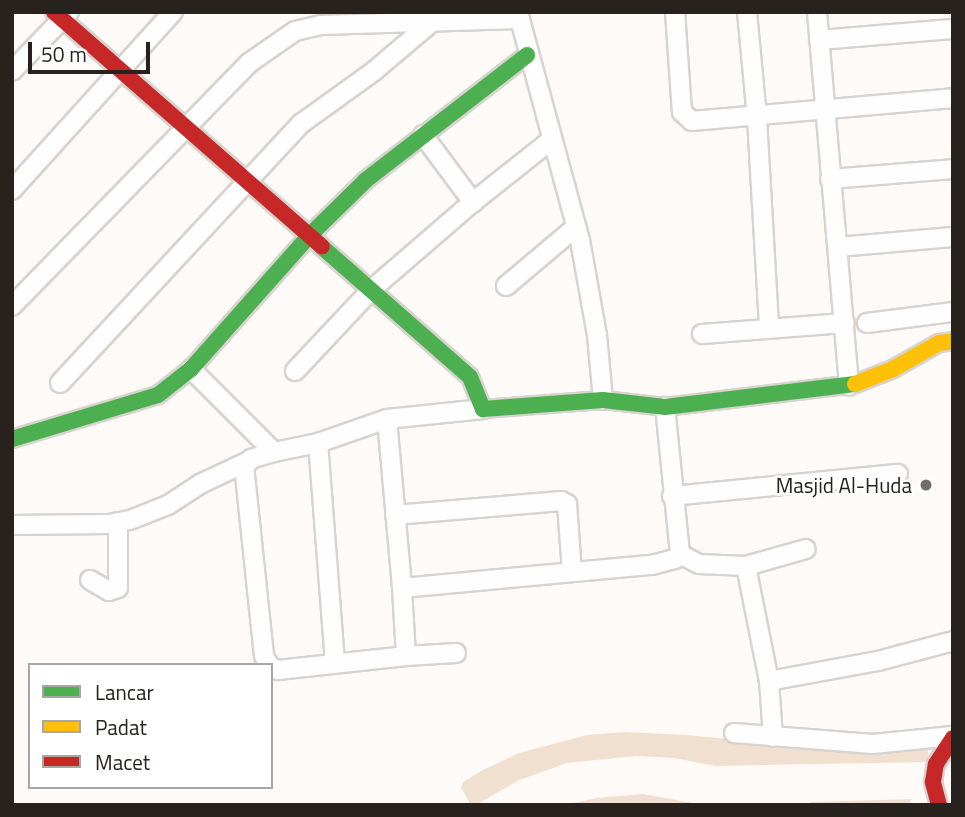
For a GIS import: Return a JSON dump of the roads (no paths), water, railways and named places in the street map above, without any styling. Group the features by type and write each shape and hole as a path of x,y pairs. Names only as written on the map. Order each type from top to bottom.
{"street":[{"path":"12,190 173,12"},
{"path":"675,12 682,111 692,121 953,98"},
{"path":"747,12 757,117 769,328"},
{"path":"817,12 849,386"},
{"path":"12,71 62,14 120,70 474,384 483,409"},
{"path":"12,306 248,63 295,31 321,25 518,16 550,141 576,227 597,335 603,400"},
{"path":"60,383 302,123 374,71 432,22"},
{"path":"819,40 953,29"},
{"path":"12,439 159,395 191,369 309,236 366,180 527,55"},
{"path":"423,135 473,202"},
{"path":"295,371 371,290 473,202 550,141"},
{"path":"830,180 953,169"},
{"path":"506,286 576,227"},
{"path":"838,247 953,237"},
{"path":"867,323 953,312"},
{"path":"702,334 845,323"},
{"path":"12,525 118,522 148,514 219,474 247,462 274,452 318,443 387,419 603,400 665,407 849,386 893,369 939,343 953,341"},
{"path":"191,369 274,452"},
{"path":"665,407 671,496 680,554"},
{"path":"387,419 406,656"},
{"path":"318,443 335,663"},
{"path":"247,462 244,467 264,656 268,663"},
{"path":"671,496 898,474"},
{"path":"394,515 561,501 567,504 572,572"},
{"path":"90,580 109,591 118,588 118,522"},
{"path":"402,588 652,565 680,554 699,564 746,566 806,549"},
{"path":"746,566 769,681 774,737"},
{"path":"769,681 878,661 953,641"},
{"path":"273,668 278,670 456,653"},
{"path":"734,733 873,744 953,737"},
{"path":"939,805 933,782 936,764 953,737"}],"place":[{"name":"Masjid Al-Huda","path":"926,485"}]}
